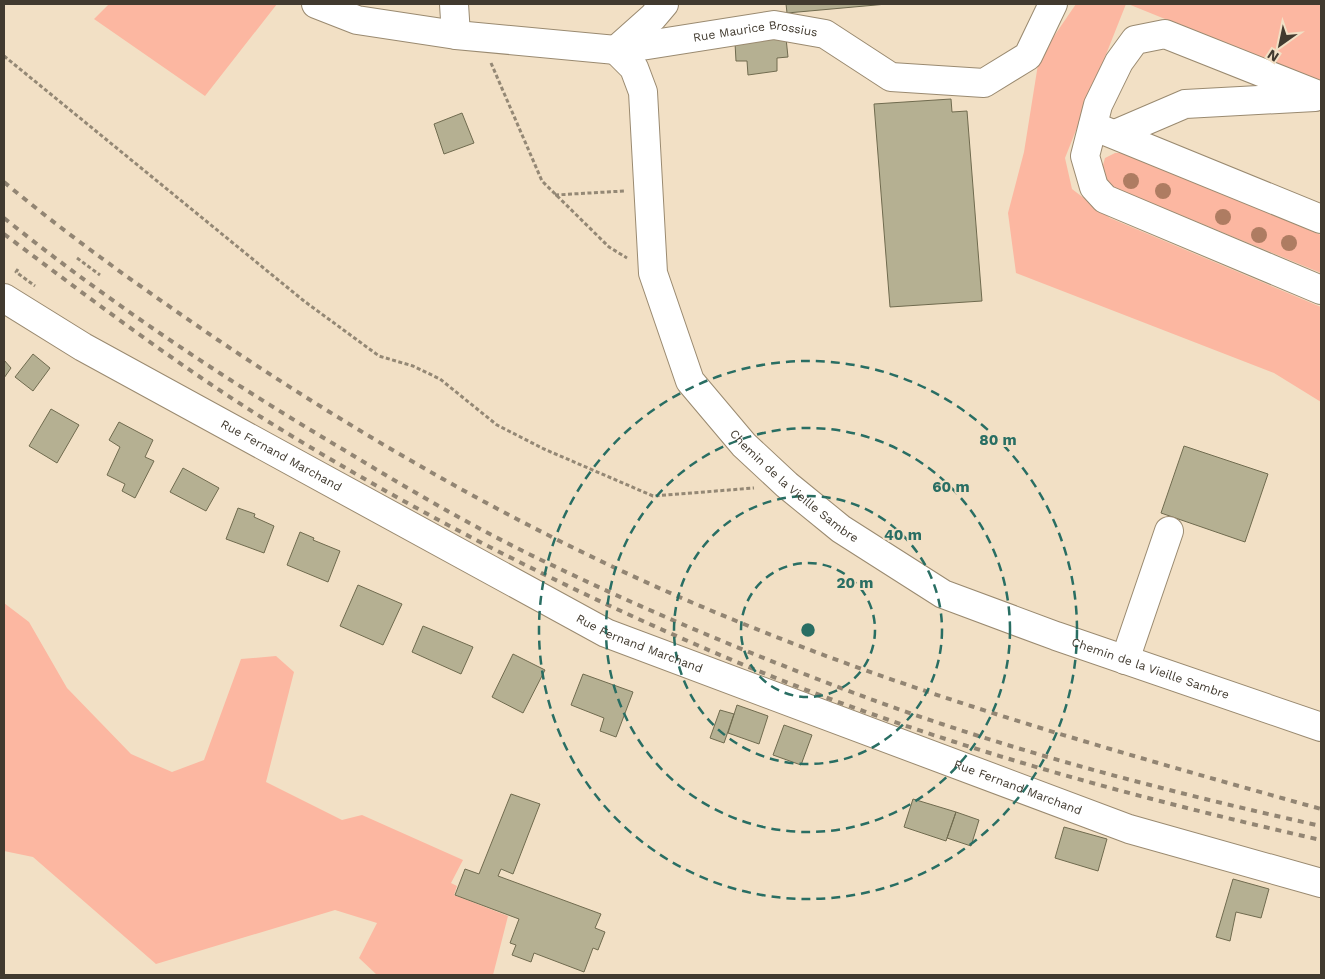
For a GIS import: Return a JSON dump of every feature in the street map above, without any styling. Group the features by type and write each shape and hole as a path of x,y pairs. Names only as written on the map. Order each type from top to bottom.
{"street":[{"name":"Rue Maurice Brossius","path":"316,4 357,20 467,36 616,50 774,25 825,34 891,78 984,83 1028,56 1053,4"},
{"path":"454,4 467,36"},
{"path":"616,50 654,17 664,4"},
{"path":"1104,130 1098,106 1119,62 1135,40 1165,34 1321,96"},
{"name":"Chemin de la Vieille Sambre","path":"616,50 634,68 643,92 653,273 690,381 744,444 787,486 841,529 943,594 1125,660 1321,727"},
{"path":"1321,96 1185,104 1104,130 1085,156 1094,187 1105,199 1321,290"},
{"path":"1104,130 1321,219"},
{"name":"Rue Fernand Marchand","path":"4,298 83,348 606,634 1129,829 1321,883"},
{"path":"1125,660 1168,530"}],"path":[{"path":"467,36 542,181 554,195 609,247 653,273"},
{"path":"4,56 304,301 379,356 413,366 440,379 497,425 544,449 653,496 787,486"},
{"path":"554,195 648,189"},
{"path":"77,258 100,274"},
{"path":"18,269 16,272 40,289"}],"shaded area":[{"path":"109,4 277,4 205,96 94,19"},
{"path":"1076,4 1126,4 1065,158 1072,189 1110,218 1321,307 1321,402 1274,373 1016,273 1008,213 1024,152 1039,58"},
{"path":"1128,4 1321,4 1321,82"},
{"path":"1115,153 1124,153 1321,235 1321,273 1110,186 1101,172 1105,158"},
{"path":"4,603 29,622 67,688 131,754 172,772 204,760 241,659 276,656 294,672 266,782 342,820 362,815 463,860 451,883 457,886 454,895 508,916 493,975 377,975 359,958 377,923 335,910 156,964 33,857 4,851"}],"building":[{"path":"786,4 887,4 787,13"},
{"path":"786,38 788,57 777,58 777,71 748,75 747,61 736,61 735,43"},
{"path":"951,99 952,112 967,111 982,301 890,307 874,104"},
{"path":"462,113 474,143 444,154 434,124"},
{"path":"33,354 50,368 33,391 15,377"},
{"path":"4,360 11,368 4,378"},
{"path":"51,409 79,425 57,463 29,446"},
{"path":"119,422 153,440 145,457 154,461 135,498 122,491 125,484 107,475 120,447 109,440"},
{"path":"1184,446 1268,474 1245,542 1161,513"},
{"path":"183,468 219,488 206,511 170,492"},
{"path":"238,508 255,514 254,517 274,526 264,553 226,539"},
{"path":"300,532 314,538 313,540 340,551 328,582 287,565"},
{"path":"358,585 402,604 383,645 340,626"},
{"path":"423,626 473,647 461,674 412,652"},
{"path":"513,654 545,670 523,713 492,697"},
{"path":"583,674 633,692 616,737 600,731 604,718 571,705"},
{"path":"737,705 768,716 759,744 728,733"},
{"path":"720,710 734,714 724,743 710,738"},
{"path":"784,725 812,735 801,765 773,755"},
{"path":"511,794 540,804 513,874 501,869 498,876 601,914 595,928 605,932 598,950 593,948 584,972 534,953 531,962 512,955 516,945 510,943 519,919 455,895 465,869 479,874"},
{"path":"913,799 956,812 946,841 904,827"},
{"path":"956,812 979,820 971,846 947,838"},
{"path":"1064,827 1107,839 1098,871 1055,858"},
{"path":"1233,879 1269,889 1261,918 1236,912 1230,941 1216,937"}],"railway":[{"path":"4,182 56,224 163,302 218,340 338,417 461,489 523,522 652,585 791,643 940,696 1092,744 1321,809"},
{"path":"4,218 127,311 256,396 448,512 529,554 593,584 667,618 779,664 911,714 1027,751 1144,784 1321,826"},
{"path":"4,234 195,374 313,449 475,539 641,620 773,677 926,733 1004,758 1162,802 1321,840"}]}
